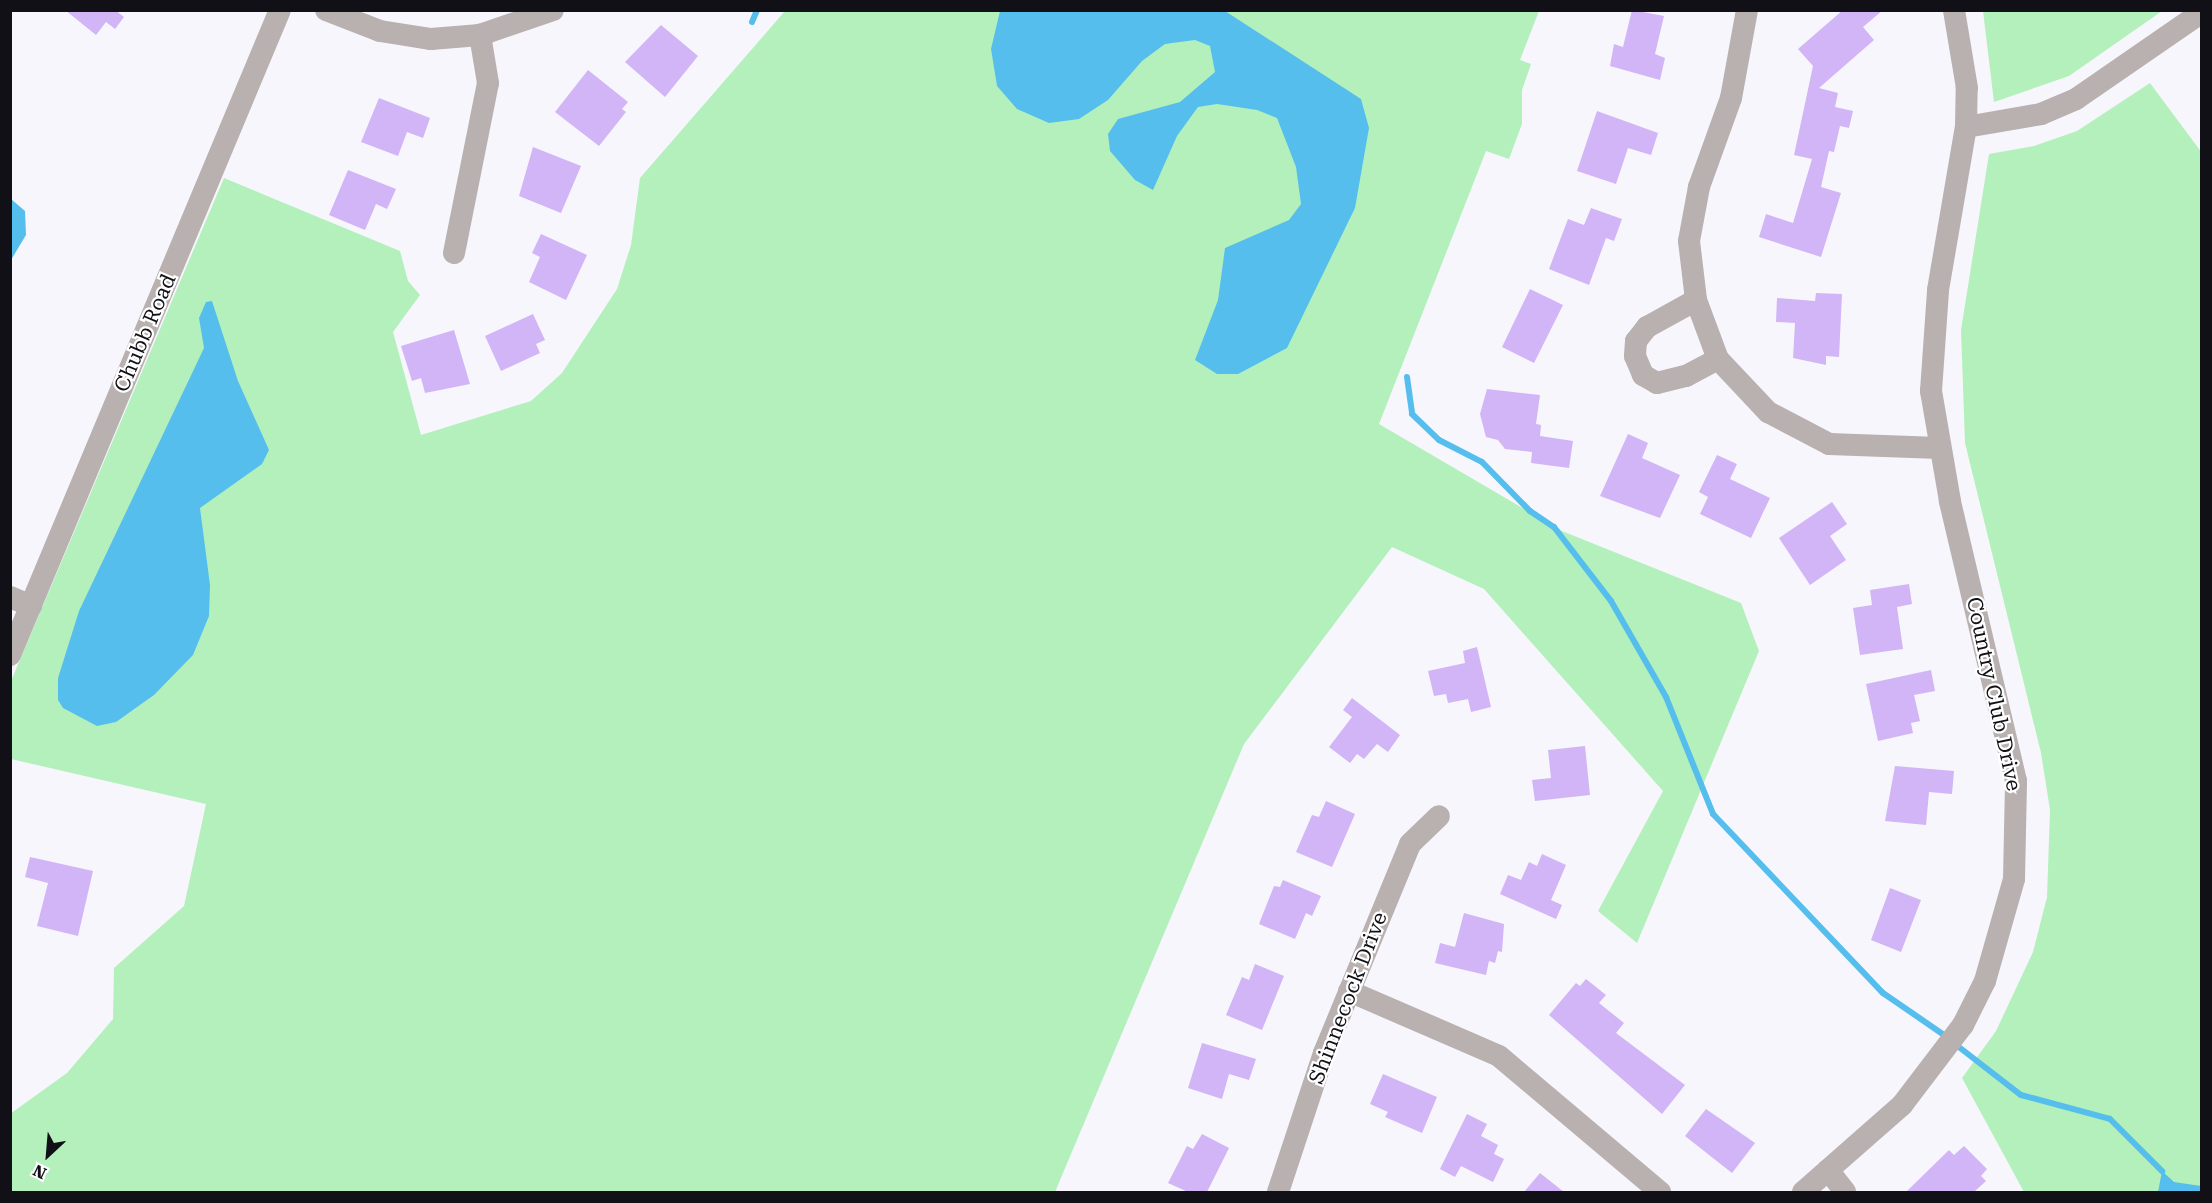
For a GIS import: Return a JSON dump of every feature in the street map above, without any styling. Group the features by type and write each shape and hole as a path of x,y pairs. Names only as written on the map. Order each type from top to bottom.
{"street":[{"name":"Chubb Road","path":"10,655 21,602 280,10"},
{"path":"326,10 405,36 431,39 480,35 553,10"},
{"path":"1747,10 1731,98 1692,216 1690,269 1696,300 1718,359 1768,412 1829,444 1939,448"},
{"name":"Country Club Drive","path":"1803,1192 1902,1105 1963,1025 1985,981 2014,879 2016,781 1939,448 1931,391 1934,326 1966,127 1967,88 1954,10"},
{"path":"1966,127 2030,117 2076,99 2202,12"},
{"path":"454,253 488,83 480,35"},
{"path":"1696,300 1647,327 1636,341 1635,356 1643,375 1657,383 1686,376 1718,359"},
{"name":"Shinnecock Drive","path":"1278,1192 1349,991 1410,844 1439,816"},
{"path":"1349,991 1499,1056 1660,1192"},
{"path":"1828,1170 1845,1192"}],"green space":[{"path":"1983,10 2162,11 2069,76 1994,102"},
{"path":"785,11 1539,11 1520,60 1531,64 1522,90 1522,124 1509,159 1486,151 1379,424 1562,531 1741,603 1759,651 1637,943 1598,911 1663,791 1484,589 1392,547 1244,744 1055,1192 11,1192 10,1114 67,1073 113,1019 114,968 184,906 206,804 11,759 11,681 224,178 400,251 408,281 420,295 393,332 421,435 531,401 562,373 617,289 631,245 640,178"},
{"path":"2150,83 2202,153 2201,1192 2024,1192 1962,1078 1996,1031 2033,952 2047,897 2050,810 2041,753 1965,443 1961,330 1989,154 2034,146 2077,131"}],"water":[{"path":"1000,11 1225,11 1361,99 1369,128 1355,208 1287,348 1238,374 1217,374 1195,360 1218,300 1225,248 1289,220 1301,204 1296,167 1277,118 1257,110 1217,104 1198,107 1177,136 1153,190 1135,180 1110,151 1108,134 1118,119 1180,102 1215,72 1210,46 1195,40 1165,44 1142,61 1108,100 1079,119 1049,123 1017,109 997,86 991,49"},
{"path":"11,199 25,211 26,235 11,260"},
{"path":"212,301 238,381 269,450 262,464 200,508 210,585 209,616 193,655 154,695 116,722 97,726 63,708 58,700 58,678 79,611 204,348 199,318 206,302"},
{"path":"2162,1171 2174,1182 2201,1186 2201,1192 2158,1192"}],"building":[{"path":"65,10 115,10 124,17 115,29 106,22 96,35"},
{"path":"1632,10 1664,16 1655,54 1665,58 1660,80 1610,66 1614,44 1623,47"},
{"path":"1843,10 1883,10 1863,27 1874,40 1819,88 1838,93 1835,107 1853,111 1849,128 1840,126 1834,152 1829,151 1821,187 1841,193 1821,257 1759,237 1766,214 1793,223 1812,159 1794,155 1813,66 1798,49"},
{"path":"661,25 698,56 665,97 625,62"},
{"path":"588,70 628,102 622,109 626,112 599,146 555,112"},
{"path":"379,98 430,118 423,138 407,132 398,156 361,142"},
{"path":"1597,111 1658,133 1651,155 1628,148 1616,184 1577,171"},
{"path":"533,147 581,166 561,213 519,196"},
{"path":"348,170 396,189 387,209 376,204 365,230 329,215"},
{"path":"1591,208 1622,219 1614,241 1606,238 1589,285 1549,269 1568,219 1584,225"},
{"path":"541,234 587,255 566,300 529,282 540,257 532,253"},
{"path":"1530,289 1563,305 1534,363 1502,347"},
{"path":"1816,293 1842,294 1839,357 1826,356 1826,365 1793,358 1795,323 1776,322 1777,298 1815,301"},
{"path":"533,314 545,340 536,344 540,353 501,371 485,336"},
{"path":"454,330 470,384 425,393 421,378 412,381 401,346"},
{"path":"1487,389 1540,395 1536,424 1541,425 1540,436 1573,441 1569,468 1531,463 1532,452 1505,449 1498,440 1486,437 1480,414"},
{"path":"1628,434 1648,443 1642,458 1680,475 1660,518 1600,496"},
{"path":"1717,455 1737,464 1730,479 1770,498 1751,538 1700,514 1708,497 1699,492"},
{"path":"1832,502 1847,524 1830,536 1846,560 1810,585 1779,538"},
{"path":"1909,584 1912,604 1897,607 1903,649 1860,655 1853,608 1872,605 1870,590"},
{"path":"1477,647 1491,707 1471,712 1468,699 1448,703 1446,694 1434,696 1428,671 1465,663 1463,651"},
{"path":"1931,670 1935,691 1914,695 1920,721 1911,723 1913,733 1878,741 1866,684"},
{"path":"1352,698 1400,735 1388,752 1377,744 1364,759 1357,754 1350,763 1329,747 1352,717 1343,710"},
{"path":"1585,746 1590,795 1535,801 1532,780 1551,778 1548,750"},
{"path":"1895,766 1954,771 1952,794 1929,792 1926,825 1885,821"},
{"path":"1326,801 1355,814 1332,867 1296,852 1312,815 1319,817"},
{"path":"1542,854 1566,865 1551,900 1562,905 1556,919 1500,894 1508,875 1521,880 1529,862 1537,866"},
{"path":"30,857 93,871 78,936 37,926 48,883 25,877"},
{"path":"1283,880 1321,896 1312,916 1306,913 1295,939 1259,924 1274,886 1280,887"},
{"path":"1890,888 1921,900 1901,952 1871,940"},
{"path":"1464,913 1504,924 1502,952 1498,951 1495,963 1489,961 1486,975 1435,963 1440,943 1455,947"},
{"path":"1255,964 1284,976 1262,1030 1226,1015 1242,977 1249,980"},
{"path":"1586,979 1606,995 1599,1003 1624,1023 1616,1033 1685,1085 1662,1114 1549,1015 1576,983 1580,986"},
{"path":"1202,1043 1256,1059 1249,1080 1229,1074 1222,1099 1188,1088"},
{"path":"1383,1074 1437,1097 1422,1133 1385,1117 1388,1112 1370,1104"},
{"path":"1706,1109 1755,1143 1732,1173 1685,1136"},
{"path":"1467,1114 1487,1124 1481,1136 1498,1145 1494,1154 1504,1159 1493,1182 1461,1166 1455,1177 1440,1169"},
{"path":"1202,1134 1229,1148 1207,1192 1188,1192 1168,1183 1187,1146 1193,1149"},
{"path":"1964,1146 1987,1169 1981,1176 1986,1181 1974,1192 1906,1192 1949,1150 1954,1155"},
{"path":"1540,1173 1564,1192 1524,1192"}],"waterway":[{"path":"752,22 757,10"},
{"path":"1407,377 1412,414 1439,440 1482,462 1530,511 1554,527 1611,601 1666,697 1713,814 1883,993 1947,1037"},
{"path":"1955,1044 2021,1095 2110,1119 2162,1171"}]}
